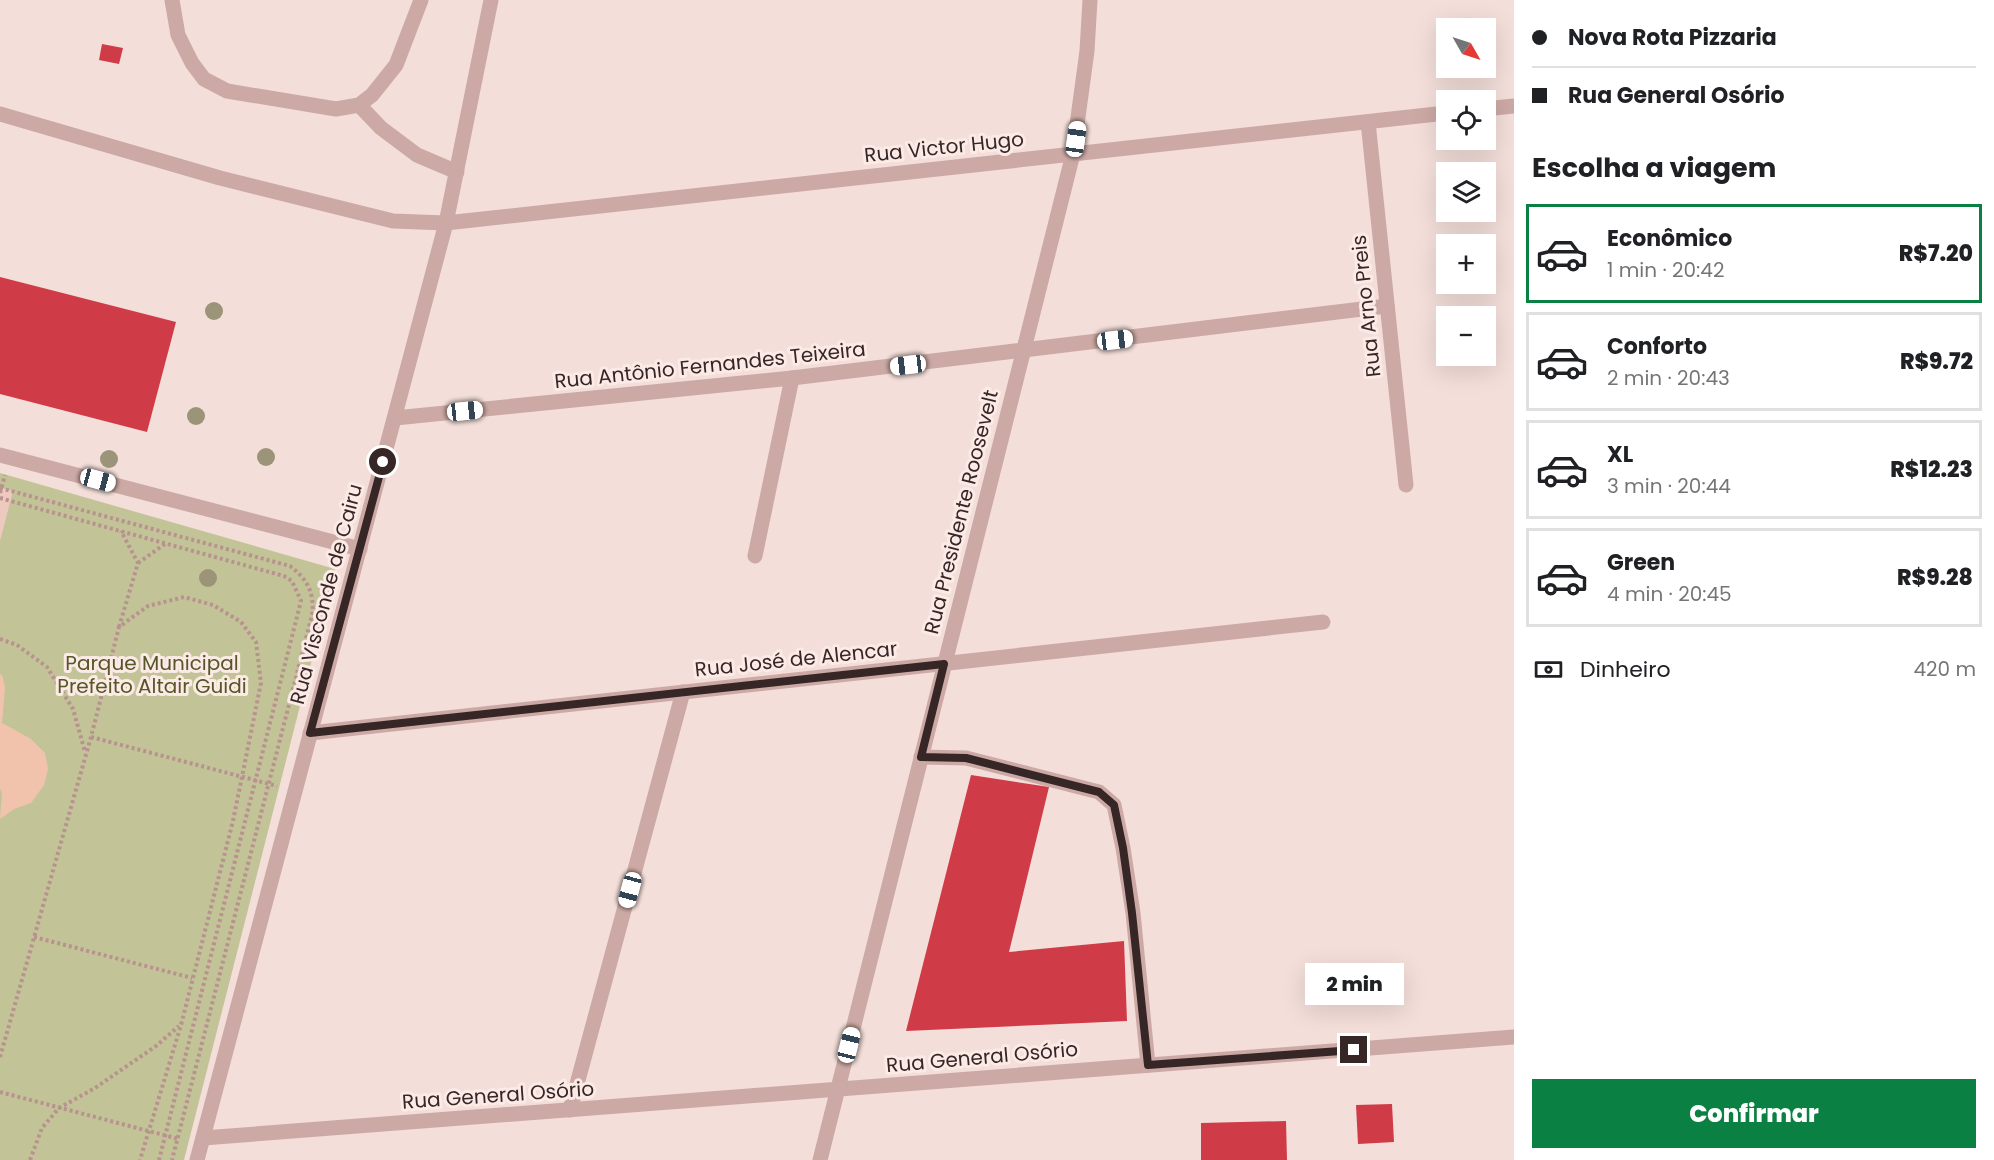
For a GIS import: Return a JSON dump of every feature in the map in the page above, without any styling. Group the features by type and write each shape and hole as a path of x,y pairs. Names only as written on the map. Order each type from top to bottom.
{"street":[{"path":"172,0 178,35 192,63 204,79 227,91 336,109 359,105 372,95 396,65 421,0"},
{"name":"Rua Visconde de Cairu","path":"197,1160 446,223 491,0"},
{"name":"Rua Presidente Roosevelt","path":"820,1160 1073,154 1087,51 1090,0"},
{"path":"359,105 381,128 410,150 457,172"},
{"path":"1496,108 1514,106"},
{"name":"Rua Victor Hugo","path":"0,114 220,178 393,221 446,223 1436,115"},
{"name":"Rua Arno Preis","path":"1368,122 1406,485"},
{"name":"Rua Antônio Fernandes Teixeira","path":"395,418 792,378 1387,306"},
{"path":"755,556 792,378"},
{"path":"0,454 360,549"},
{"name":"Rua José de Alencar","path":"310,733 1323,622"},
{"path":"570,1110 683,692"},
{"path":"921,757 966,758 1099,792 1114,805 1123,848 1132,913 1148,1065"},
{"name":"Rua General Osório","path":"203,1138 1514,1037"}],"path":[{"path":"0,488 290,566 302,575 314,600 172,1160"},
{"path":"0,498 284,576 292,581 301,601 159,1160"},
{"path":"121,531 138,564"},
{"path":"0,1057 138,564 166,543"},
{"path":"119,627 148,606 184,597 213,605 241,622 256,642 261,682 233,821 181,1025 140,1160"},
{"path":"0,639 17,645 47,667 73,709 86,754"},
{"path":"91,736 295,790"},
{"path":"34,937 192,978"},
{"path":"30,1160 42,1128 59,1108 94,1088 156,1046 181,1025"},
{"path":"0,1092 178,1139 203,1138"}],"green space":[{"name":"Parque Municipal Prefeito Altair Guidi","path":"0,473 335,569 184,1160 0,1160"}],"sand":[{"path":"0,674 5,687 2,723 31,739 45,753 48,769 44,785 31,803 14,809 0,819 2,793 0,789"}],"shaded area":[{"path":"0,488 13,491 0,541"}],"building":[{"path":"102,44 123,48 119,64 99,60"},
{"path":"0,277 176,322 147,432 0,394"},
{"path":"971,775 1049,787 1009,952 1124,941 1127,1021 906,1031"},
{"path":"1392,1104 1394,1142 1358,1144 1356,1105"},
{"path":"1286,1121 1287,1160 1201,1160 1201,1123"}],"route":[{"path":"383,462 310,733 944,664 921,757 966,758 1099,792 1114,805 1123,848 1132,913 1148,1065 1354,1050"}]}
